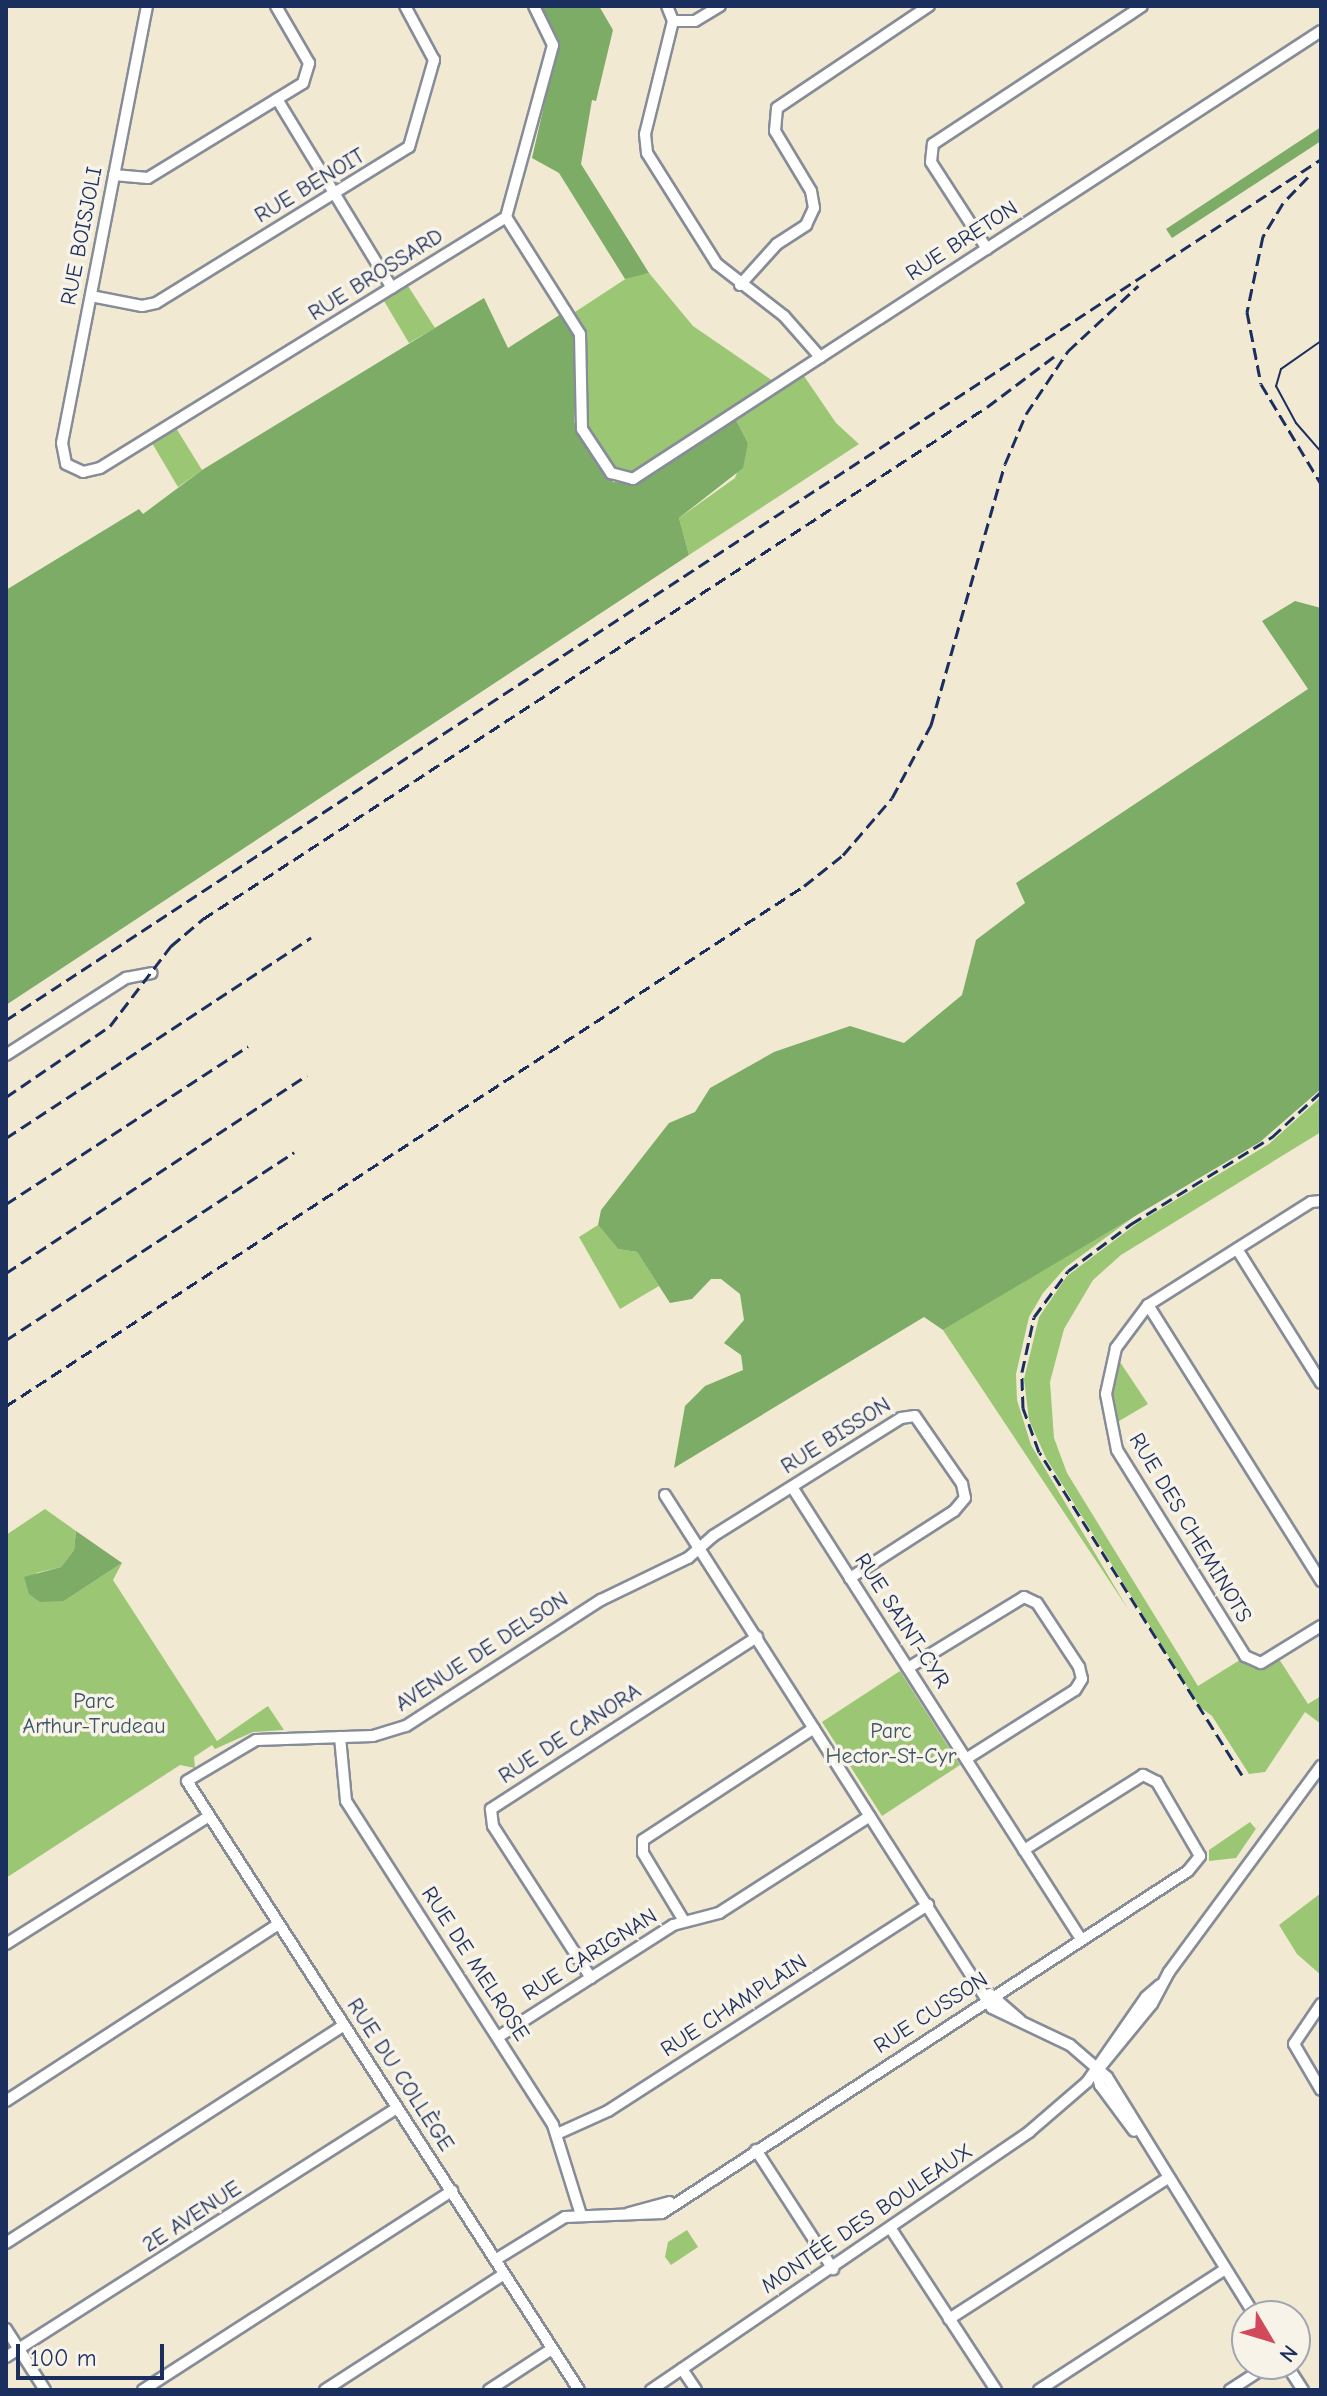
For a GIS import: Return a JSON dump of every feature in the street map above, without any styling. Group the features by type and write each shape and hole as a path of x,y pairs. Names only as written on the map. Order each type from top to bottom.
{"street":[{"name":"RUE BOISJOLI","path":"74,470 61,449 147,6"},
{"path":"114,175 148,178 303,83 310,67 276,6"},
{"name":"RUE BENOIT","path":"91,296 142,306 156,303 407,150 417,135 434,60 405,6"},
{"path":"506,217 553,45 534,6"},
{"path":"667,6 673,21 644,143 717,264 740,285 784,316 820,357"},
{"path":"673,21 695,21 720,6"},
{"path":"740,285 777,244 806,225 814,208 811,191 777,136 777,108 929,6"},
{"path":"987,249 931,162 933,144 1142,6"},
{"name":"RUE BRETON","path":"506,217 579,330 579,420 608,470 623,480 640,475 1321,31"},
{"path":"277,99 392,288"},
{"name":"RUE BROSSARD","path":"74,470 100,468 506,217"},
{"path":"6,1055 126,978 152,973"},
{"name":"RUE DES CHEMINOTS","path":"1321,1201 1311,1202 1148,1305 1121,1337 1108,1373 1107,1417 1117,1450 1245,1656 1261,1663 1321,1626"},
{"path":"1237,1249 1321,1383"},
{"path":"1148,1305 1321,1581"},
{"name":"RUE BISSON","path":"699,1548 911,1414 922,1422 966,1494 959,1508 850,1578"},
{"name":"RUE SAINT-CYR","path":"792,1487 1081,1939"},
{"path":"665,1495 981,1989 990,1998 996,2012 1070,2045 1107,2077 1143,2142 1245,2300"},
{"name":"AVENUE DE DELSON","path":"187,1781 256,1740 383,1735 406,1726 601,1600 699,1548"},
{"path":"908,1668 1024,1597 1037,1603 1079,1667 1081,1684 1075,1690 966,1759"},
{"name":"RUE DE CANORA","path":"591,1978 493,1826 491,1809 757,1637"},
{"path":"684,1921 643,1853 643,1840 814,1728"},
{"name":"RUE DE MELROSE","path":"340,1737 346,1801 557,2134 581,2215"},
{"name":"MONTÉE DES BOULEAUX","path":"651,2390 833,2269 1029,2132 1115,2055 1160,1985 1321,1766"},
{"name":"RUE CUSSON","path":"495,2260 560,2219 629,2213 656,2215 1199,1861 1199,1846 1157,1782 1143,1775 1024,1850"},
{"name":"RUE DU COLLÈGE","path":"187,1781 579,2390"},
{"path":"6,1944 209,1816"},
{"name":"RUE CARIGNAN","path":"498,2037 684,1921 719,1913 870,1816"},
{"name":"RUE CHAMPLAIN","path":"557,2134 608,2111 928,1905"},
{"path":"6,2101 279,1924"},
{"path":"1321,2004 1294,2044 1321,2090"},
{"path":"6,2243 344,2025"},
{"name":"2E AVENUE","path":"6,2357 397,2108"},
{"path":"756,2150 833,2269"},
{"path":"949,2319 1168,2178"},
{"path":"143,2390 452,2191"},
{"path":"891,2229 996,2390"},
{"path":"1039,2390 1225,2269"},
{"path":"325,2390 504,2274"},
{"path":"6,2329 45,2390"},
{"path":"489,2390 552,2349"},
{"path":"682,2369 696,2390"}],"green space":[{"path":"541,6 599,6 613,30 596,101 592,100 581,164 649,273 625,279 559,173 532,158 559,40"},
{"path":"1321,127 1321,141 1172,238 1166,229"},
{"path":"649,273 693,326 773,381 627,475 614,469 585,423 587,341 575,312 630,276"},
{"path":"408,286 435,328 409,343 384,301"},
{"path":"484,298 508,348 561,314 571,327 577,351 574,422 613,482 638,483 736,420 748,443 743,468 679,518 689,555 6,1005 6,590 139,509 143,514 202,470"},
{"path":"804,376 836,423 859,444 689,555 679,518 735,478 748,443 736,420"},
{"path":"176,428 202,470 178,487 152,443"},
{"path":"1295,601 1321,608 1321,1089 1260,1142 943,1330 924,1317 674,1468 685,1406 705,1386 743,1370 741,1355 724,1343 744,1320 740,1294 721,1279 711,1279 692,1299 670,1303 637,1252 618,1249 598,1225 601,1210 669,1123 695,1112 710,1088 774,1052 850,1026 904,1043 962,995 976,940 1025,903 1016,883 1308,689 1262,621"},
{"path":"1321,1097 1321,1132 1121,1255 1093,1280 1064,1329 1050,1382 1054,1438 1067,1473 1198,1686 1240,1660 1257,1669 1279,1659 1308,1704 1321,1696 1321,1724 1305,1712 1265,1772 1249,1774 1212,1716 1200,1707 1046,1458 1029,1420 1024,1379 1039,1317 1067,1276 1139,1222 1269,1144"},
{"path":"1147,1207 1066,1267 1043,1293 1029,1317 1016,1374 1017,1400 1031,1445 1128,1609 943,1330"},
{"path":"598,1225 618,1249 637,1252 659,1286 620,1309 579,1237"},
{"path":"1118,1359 1148,1404 1114,1424 1112,1384"},
{"name":"Parc Arthur-Trudeau","path":"45,1509 76,1531 74,1550 61,1567 36,1573 64,1601 122,1563 113,1580 217,1741 268,1706 284,1730 253,1732 215,1749 212,1745 194,1757 195,1768 180,1765 6,1878 6,1535"},
{"path":"76,1531 122,1563 64,1601 40,1602 29,1594 24,1577 61,1567 74,1550"},
{"name":"Parc Hector-St-Cyr","path":"900,1671 960,1765 882,1816 822,1722"},
{"path":"1250,1822 1256,1829 1236,1858 1209,1861 1209,1850"},
{"path":"1321,1893 1321,1975 1297,1954 1279,1925"},
{"path":"687,2230 698,2247 671,2265 665,2257 668,2242"}],"tram line":[{"path":"1321,341 1281,369 1276,386 1296,423 1321,452"}],"railway":[{"path":"6,1020 1321,159"},
{"path":"1308,177 1283,203 1263,236 1247,312 1261,384 1321,484"},
{"path":"6,1406 804,886 843,855 892,798 931,725 1005,464 1026,414 1068,351 1138,286"},
{"path":"6,1097 110,1026 171,946 203,919 987,407 1056,355"},
{"path":"6,1138 311,938"},
{"path":"6,1204 248,1046"},
{"path":"6,1273 307,1075"},
{"path":"1242,1775 1039,1452 1023,1408 1022,1372 1034,1317 1068,1271 1131,1224 1272,1137 1321,1092"},
{"path":"6,1340 294,1152"}]}
